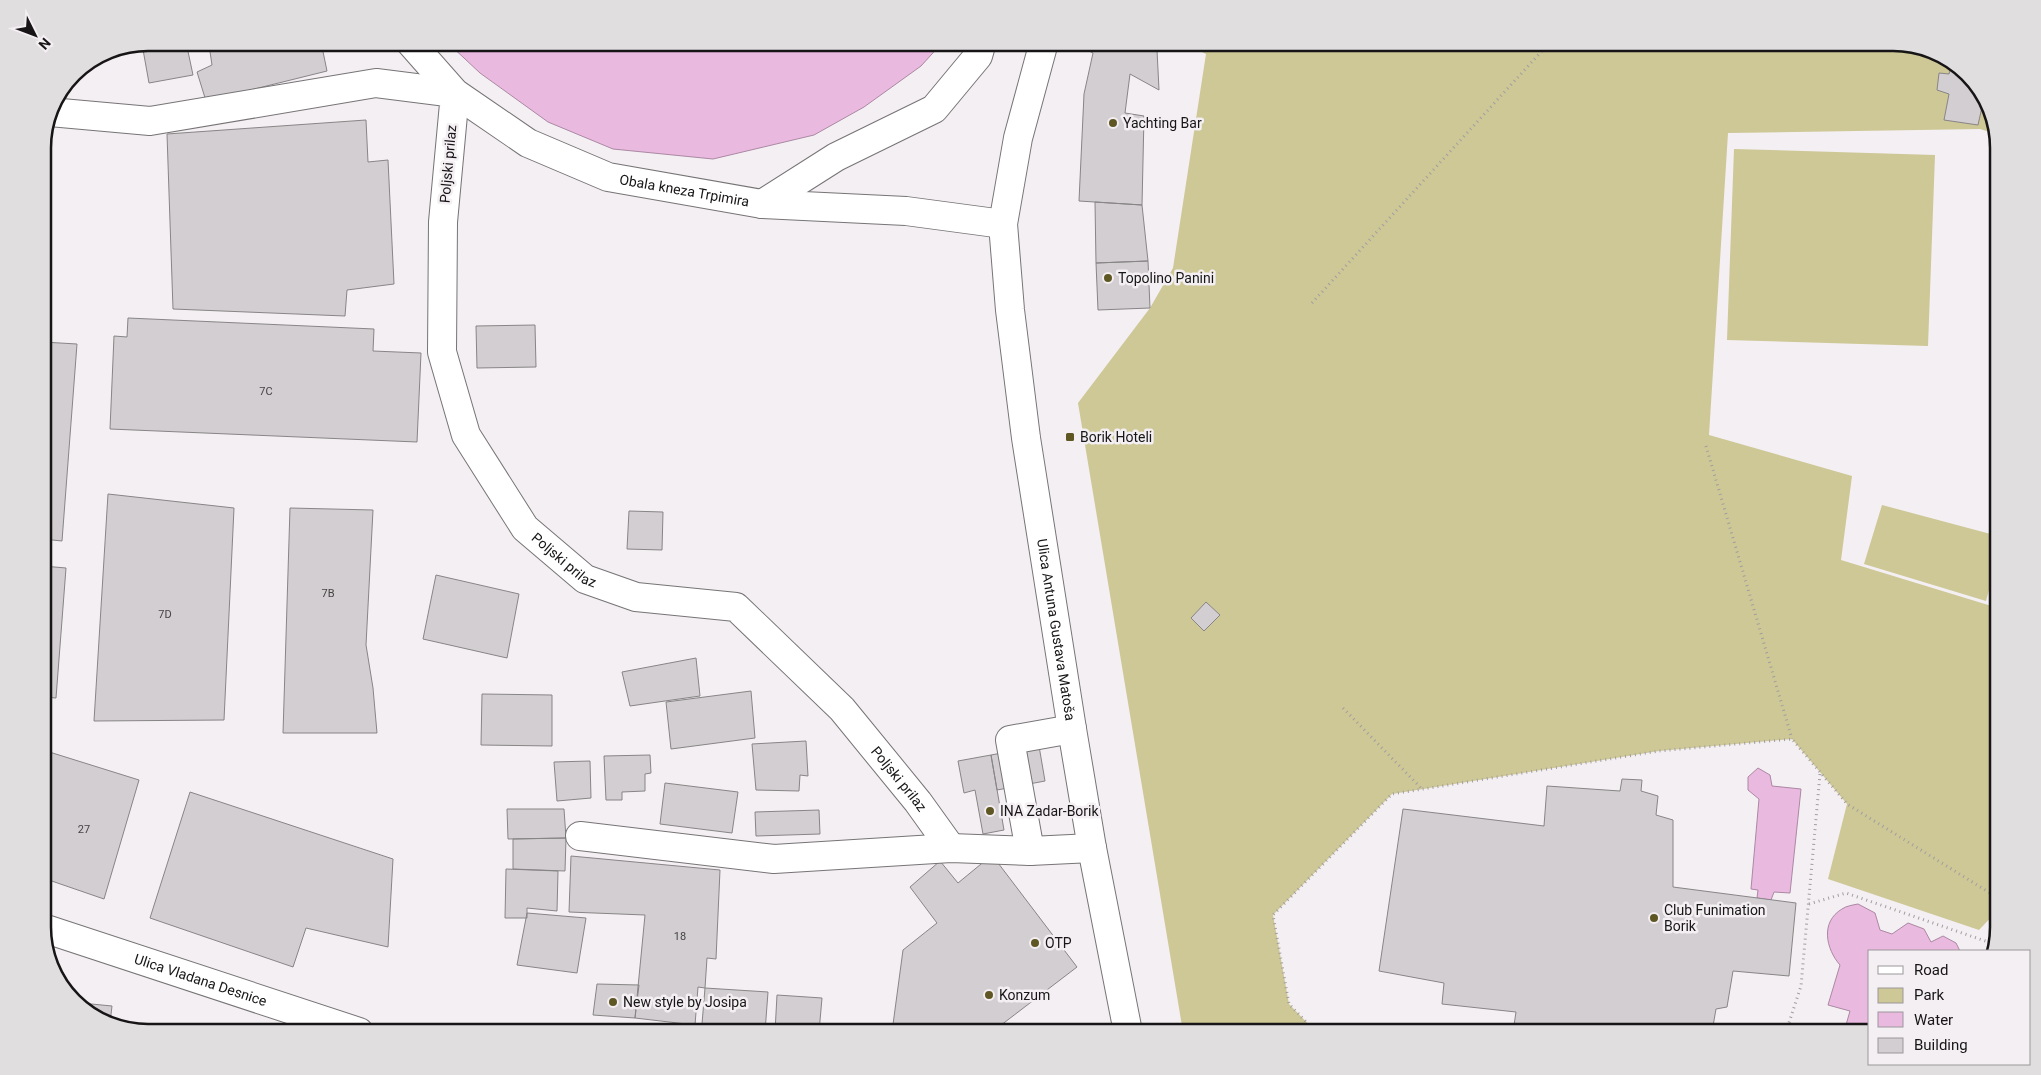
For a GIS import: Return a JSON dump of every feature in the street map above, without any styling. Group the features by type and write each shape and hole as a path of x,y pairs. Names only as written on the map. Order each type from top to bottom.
{"street":[{"name":"Obala kneza Trpimira","path":"418,51 455,93 528,143 608,177 762,204 906,211 1003,224"},
{"path":"762,204 836,157 934,109 978,56 979,51"},
{"name":"Ulica Antuna Gustava Matoša","path":"1042,51 1018,138 1003,224 1010,310 1026,438 1072,729 1092,848 1126,1024"},
{"path":"58,113 150,121 376,83 455,93"},
{"name":"Poljski prilaz","path":"455,93 443,222 442,352 466,434 525,528 585,578 636,597 736,607 842,709 918,802 951,848"},
{"path":"1030,851 1010,740 1072,729"},
{"path":"580,836 774,859 951,848 1030,851 1092,848"},
{"name":"Ulica Vladana Desnice","path":"51,931 335,1024"}],"path":[{"path":"1312,302 1542,51"},
{"path":"1706,446 1792,739 1847,804 1990,893"},
{"path":"1344,708 1422,789"},
{"path":"1309,1024 1290,1004 1273,915 1392,794 1659,751 1792,739"},
{"path":"1789,1024 1801,986 1820,773"},
{"path":"1809,904 1846,892 1988,942"}],"green space":[{"path":"1200,51 1892,51 1924,56 1936,61 1957,75 1966,84 1980,105 1988,132 1980,129 1728,133 1709,435 1852,476 1841,560 1990,606 1990,918 1979,930 1828,879 1847,804 1792,739 1659,751 1392,794 1273,915 1289,1004 1308,1024 1182,1024 1078,403 1150,308 1173,268 1206,54"},
{"path":"1734,149 1935,155 1928,346 1727,340"},
{"path":"1882,505 1990,534 1990,586 1986,601 1864,564"}],"water":[{"path":"457,51 935,51 921,66 864,107 814,135 713,159 613,149 548,122 480,73"},
{"path":"1758,768 1770,775 1772,786 1801,789 1790,893 1774,892 1771,900 1757,898 1758,890 1751,889 1759,799 1748,790 1748,777"},
{"path":"1858,904 1875,913 1880,930 1892,934 1908,923 1924,929 1931,942 1943,936 1956,943 1960,950 1868,950 1868,1024 1846,1024 1850,1011 1828,1005 1840,965 1831,951 1828,928 1835,914 1845,907"}],"building":[{"path":"143,51 188,51 193,75 149,83"},
{"path":"210,51 323,51 327,71 206,101 197,72 212,65"},
{"name":"Yachting Bar","path":"1089,51 1157,51 1159,90 1130,74 1125,113 1144,116 1142,205 1079,201 1084,94 1093,53"},
{"path":"1950,70 1966,84 1980,105 1982,109 1978,125 1944,120 1949,94 1937,90 1939,73 1949,74"},
{"path":"366,120 368,162 388,160 394,284 347,290 345,316 173,309 167,134"},
{"path":"1095,202 1142,205 1148,261 1096,263"},
{"path":"1148,261 1150,308 1098,310 1096,263"},
{"path":"128,318 374,329 373,351 421,353 417,442 110,429 114,336 127,337"},
{"path":"535,325 536,367 477,368 476,326"},
{"path":"51,342 77,344 62,541 51,540"},
{"path":"108,494 234,508 224,720 94,721"},
{"path":"290,508 373,510 366,645 373,688 377,733 283,733"},
{"path":"629,511 663,512 662,550 627,549"},
{"path":"51,567 66,568 56,698 51,698"},
{"path":"436,575 519,594 507,658 423,639"},
{"path":"1206,602 1220,615 1204,631 1191,618"},
{"path":"696,658 700,696 630,706 622,672"},
{"path":"751,691 755,738 671,749 666,702"},
{"path":"482,694 552,695 552,746 481,745"},
{"path":"806,741 808,776 800,775 799,791 756,790 752,744"},
{"path":"1039,746 1045,781 997,790 991,755"},
{"path":"51,752 139,780 104,899 51,881"},
{"path":"650,755 651,773 645,774 645,791 622,792 622,800 606,800 604,756"},
{"name":"INA Zadar-Borik","path":"991,755 1004,830 983,834 975,790 964,793 958,761"},
{"path":"590,761 591,798 557,801 554,762"},
{"path":"1622,779 1642,780 1641,791 1658,796 1656,815 1673,820 1673,887 1796,903 1789,976 1733,971 1727,1007 1716,1009 1713,1024 1514,1024 1516,1012 1442,1004 1444,983 1379,971 1403,809 1544,826 1547,786 1620,791"},
{"path":"665,783 738,792 732,833 660,824"},
{"path":"190,792 393,859 388,947 306,928 293,967 150,918"},
{"path":"507,809 564,809 566,838 508,839"},
{"path":"819,810 820,834 756,836 755,812"},
{"path":"566,838 565,871 513,869 513,839"},
{"path":"992,855 1077,967 1002,1024 893,1024 903,950 937,923 910,887 940,861 958,883"},
{"path":"571,856 720,870 716,959 707,958 705,988 698,987 695,1024 635,1018 645,915 569,912"},
{"path":"506,869 558,871 557,911 527,908 527,918 505,918"},
{"path":"527,913 586,918 577,973 517,965"},
{"path":"597,984 639,985 635,1018 593,1015"},
{"path":"705,988 768,992 766,1024 702,1024"},
{"path":"777,995 822,998 820,1024 775,1024"},
{"path":"89,1004 112,1006 111,1016"}],"place":[{"name":"Yachting Bar","path":"1113,123"},
{"name":"Topolino Panini","path":"1108,278"},
{"name":"Borik Hoteli","path":"1070,437"},
{"name":"INA Zadar-Borik","path":"990,811"},
{"name":"Club Funimation Borik","path":"1654,918"},
{"name":"OTP","path":"1035,943"},
{"name":"Konzum","path":"989,995"},
{"name":"New style by Josipa","path":"613,1002"}]}
